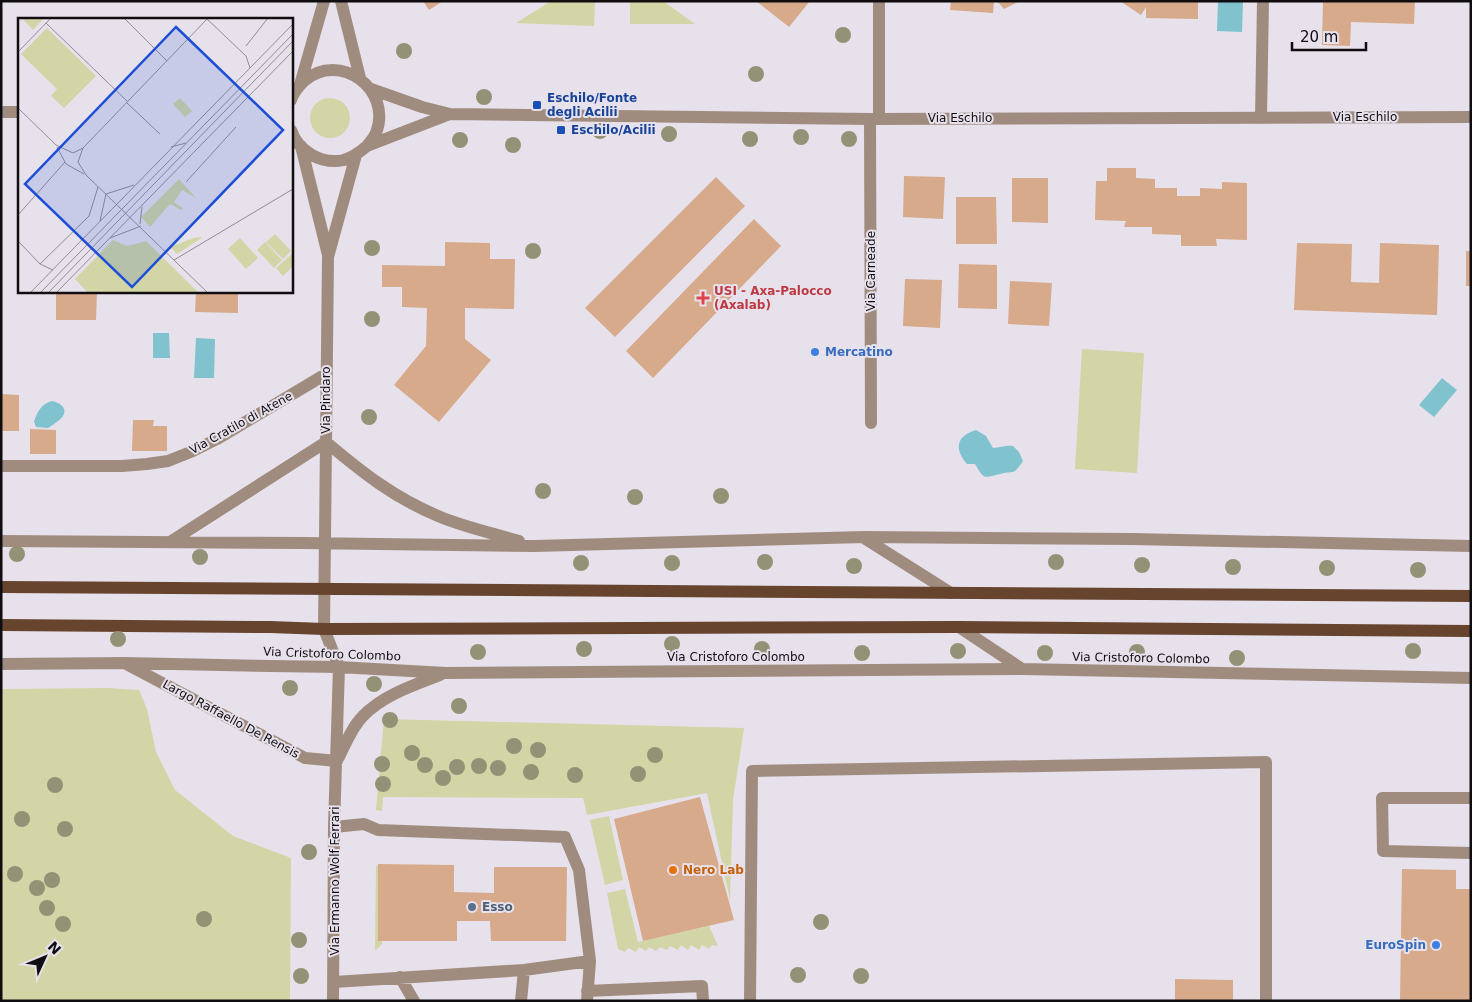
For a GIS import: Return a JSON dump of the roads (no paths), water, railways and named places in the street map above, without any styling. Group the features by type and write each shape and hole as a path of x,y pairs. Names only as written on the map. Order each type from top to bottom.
{"main road":[{"path":"1,587 1471,596"},
{"name":"Via Cristoforo Colombo","path":"1,625 324,629 959,627 1471,631"}],"street":[{"path":"292,98 300,85 324,1"},
{"path":"341,1 360,78"},
{"name":"Via Carneade","path":"871,423 874,118 879,1"},
{"path":"1261,118 1263,1"},
{"path":"294,136 309,153 318,158 329,161 343,160 356,155 367,146 376,134 379,118 378,103 371,89 360,78 347,72 333,70 321,72 309,77 300,85"},
{"path":"371,89 422,107 450,114"},
{"path":"1,112 18,112"},
{"path":"367,146 450,114"},
{"name":"Via Eschilo","path":"450,114 874,118 1471,117"},
{"path":"294,136 328,257"},
{"path":"328,257 356,155"},
{"name":"Via Pindaro","path":"324,629 328,257"},
{"name":"Via Cratilo di Atene","path":"1,466 122,466 168,461 211,442 326,374"},
{"path":"170,542 326,442 373,481 412,504 440,517 535,546"},
{"path":"1,541 535,546 864,537 1132,539 1471,546"},
{"path":"864,537 950,594"},
{"path":"959,627 1022,669"},
{"path":"324,629 339,668 337,761"},
{"name":"Via Cristoforo Colombo","path":"1,664 125,663 339,668 446,673 1022,669 1471,678"},
{"name":"Largo Raffaello De Rensis","path":"125,663 305,758 337,761"},
{"path":"337,761 351,733 364,715 399,692 446,673"},
{"name":"Via Ermanno Wolf Ferrari","path":"333,1001 334,827 337,761"},
{"path":"750,1001 752,771 1266,762 1266,1001"},
{"path":"1471,798 1382,798 1384,851 1471,852"},
{"path":"334,827 364,824 378,830 565,837 579,870 590,961 587,996 702,986 703,1001"},
{"path":"334,982 524,970 590,961"},
{"path":"521,1001 524,970"},
{"path":"400,977 414,1001"}],"water":[{"path":"1218,1 1243,1 1242,32 1217,31"},
{"path":"153,333 169,333 170,358 153,358"},
{"path":"196,338 215,339 214,378 194,378"},
{"path":"1442,378 1457,390 1434,417 1419,405"},
{"path":"52,401 63,407 63,416 48,428 36,427 34,422 38,412 42,406"},
{"path":"976,430 986,436 993,448 1013,446 1019,452 1023,461 1017,469 1013,472 987,477 980,473 975,464 967,464 960,453 959,444 964,436"}],"place":[{"name":"Eschilo/Fonte degli Acilii","path":"537,105"},
{"name":"Eschilo/Acilii","path":"561,130"},
{"name":"USI - Axa-Palocco (Axalab)","path":"703,298"},
{"name":"Mercatino","path":"815,352"},
{"name":"Nero Lab","path":"673,870"},
{"name":"Esso","path":"472,907"},
{"name":"EuroSpin","path":"1436,945"}]}
